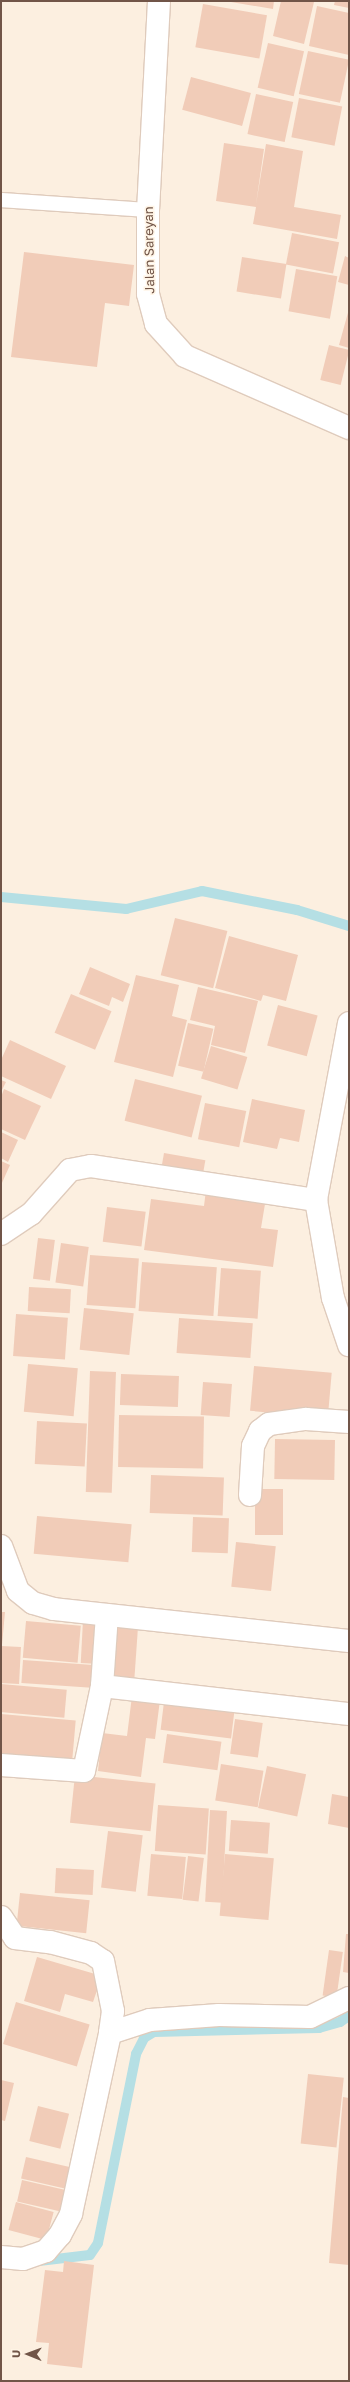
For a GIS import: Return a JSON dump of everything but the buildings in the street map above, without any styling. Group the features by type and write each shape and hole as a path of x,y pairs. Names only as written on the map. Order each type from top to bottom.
{"street":[{"name":"Jalan Sareyan","path":"159,1 148,210 148,294 156,324 185,356 349,428"},
{"path":"349,1022 316,1200 341,1299 349,1345"},
{"path":"1,1234 31,1214 70,1170 91,1166 316,1200"},
{"path":"250,1495 253,1446 260,1432 269,1424 306,1419 349,1422"},
{"path":"3,1559 18,1591 33,1603 54,1609 349,1641"},
{"path":"1,1765 84,1771 102,1686 107,1615"},
{"path":"102,1686 349,1714"},
{"path":"1,1917 15,1938 50,1942 90,1953 103,1961 113,2012 110,2033 71,2214 60,2236 46,2252 23,2259 1,2256"},
{"path":"110,2033 150,2020 219,2015 310,2016 349,1998"}],"lane":[{"path":"1,200 148,210"}],"waterway":[{"path":"1,897 126,909 202,891 297,910 349,926"},
{"path":"39,2261 90,2255 98,2243 136,2054 144,2038 154,2032 319,2028 340,2022 349,2016"}]}
